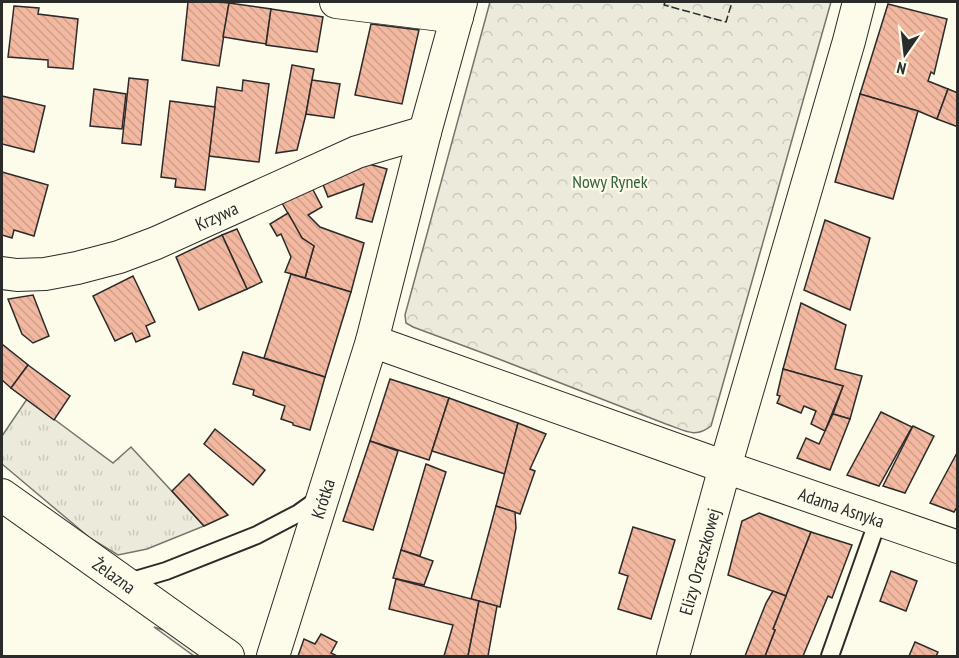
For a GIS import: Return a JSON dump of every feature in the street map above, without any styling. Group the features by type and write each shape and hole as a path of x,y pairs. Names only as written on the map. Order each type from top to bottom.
{"street":[{"path":"336,2 459,9 372,341 725,467 839,76 858,2"},
{"name":"Krzywa","path":"2,273 45,274 119,257 357,152 425,132"},
{"name":"Krótka","path":"273,657 372,341"},
{"name":"Adama Asnyka","path":"725,467 957,548"},
{"name":"Elizy Orzeszkowej","path":"673,657 725,467"},
{"name":"Żelazna","path":"2,495 228,657"}],"lane":[{"path":"124,583 166,571 257,535 299,513 323,495"},
{"path":"830,657 878,520"}],"green space":[{"name":"Nowy Rynek","path":"490,2 831,2 711,426 705,430 694,433 684,431 406,323 405,315"},
{"path":"27,399 113,463 131,447 204,526 147,549 118,555 90,538 2,464 2,436"},
{"path":"154,627 170,632 208,656 194,656"}],"building":[{"path":"188,2 229,3 219,66 182,60"},
{"path":"229,3 271,9 266,44 223,37"},
{"path":"888,4 947,19 934,74 931,72 928,81 948,89 937,119 860,94"},
{"path":"14,6 39,8 38,14 78,19 73,69 48,67 48,60 8,57"},
{"path":"271,9 323,17 317,52 266,45"},
{"path":"371,24 419,30 402,104 355,95"},
{"path":"292,65 314,69 306,114 297,150 276,153"},
{"path":"129,78 148,80 141,145 122,143"},
{"path":"243,80 269,84 259,162 209,156 217,87 242,91"},
{"path":"312,80 340,84 334,118 306,114"},
{"path":"94,89 126,94 122,129 90,126"},
{"path":"948,89 958,93 958,127 937,119"},
{"path":"860,94 918,111 893,199 835,182"},
{"path":"2,96 45,106 34,152 2,144"},
{"path":"170,101 215,107 205,190 175,187 176,179 161,177"},
{"path":"369,164 387,169 372,222 356,218 364,184 328,197 322,182"},
{"path":"2,172 48,185 34,236 14,230 12,238 2,235"},
{"path":"311,186 322,207 308,215 320,227 364,243 351,292 305,278 314,246 302,238 282,203"},
{"path":"288,213 302,238 314,246 305,278 285,272 291,257 281,234 277,236 270,224"},
{"path":"825,220 870,238 850,310 804,290"},
{"path":"237,229 262,282 247,289 222,235"},
{"path":"222,235 247,289 199,310 176,257"},
{"path":"291,274 351,292 325,377 264,358"},
{"path":"133,276 155,322 146,326 150,336 136,342 132,333 115,341 93,296"},
{"path":"33,295 49,336 33,343 22,334 8,299"},
{"path":"801,303 846,325 835,369 862,376 850,419 833,414 843,386 783,369"},
{"path":"2,344 28,365 11,388 2,380"},
{"path":"243,352 325,377 310,430 281,419 285,406 253,395 254,390 233,384"},
{"path":"28,365 70,396 54,420 11,388"},
{"path":"783,369 843,386 825,431 811,424 816,411 804,406 801,413 777,403"},
{"path":"390,379 449,398 429,460 370,441"},
{"path":"449,398 518,423 505,474 432,451"},
{"path":"881,412 912,427 879,486 847,475"},
{"path":"833,414 850,419 830,470 797,458 806,438 819,444"},
{"path":"518,423 546,434 530,469 535,471 520,514 496,506"},
{"path":"913,426 934,436 905,493 883,486"},
{"path":"215,429 265,470 253,485 204,444"},
{"path":"370,441 398,451 373,530 343,521"},
{"path":"958,451 958,505 954,512 930,503"},
{"path":"426,464 446,472 420,556 401,550"},
{"path":"189,474 228,515 204,526 172,491"},
{"path":"496,506 515,512 516,528 500,607 471,599"},
{"path":"759,513 811,532 786,596 728,575 742,521"},
{"path":"633,527 675,540 651,619 618,609 628,576 619,573"},
{"path":"811,532 852,545 832,598 828,596 803,656 765,656 775,630 773,629"},
{"path":"401,550 433,561 424,585 393,578"},
{"path":"891,571 917,581 906,611 880,601"},
{"path":"396,579 479,601 468,656 444,656 453,625 389,609"},
{"path":"773,591 786,596 765,656 745,656 766,603"},
{"path":"479,601 497,606 488,656 468,656"},
{"path":"321,634 337,642 331,653 337,656 298,656 304,639 315,644"},
{"path":"915,642 938,652 936,656 909,656"}],"fence":[{"path":"665,2 664,5 726,22 732,2"}]}
